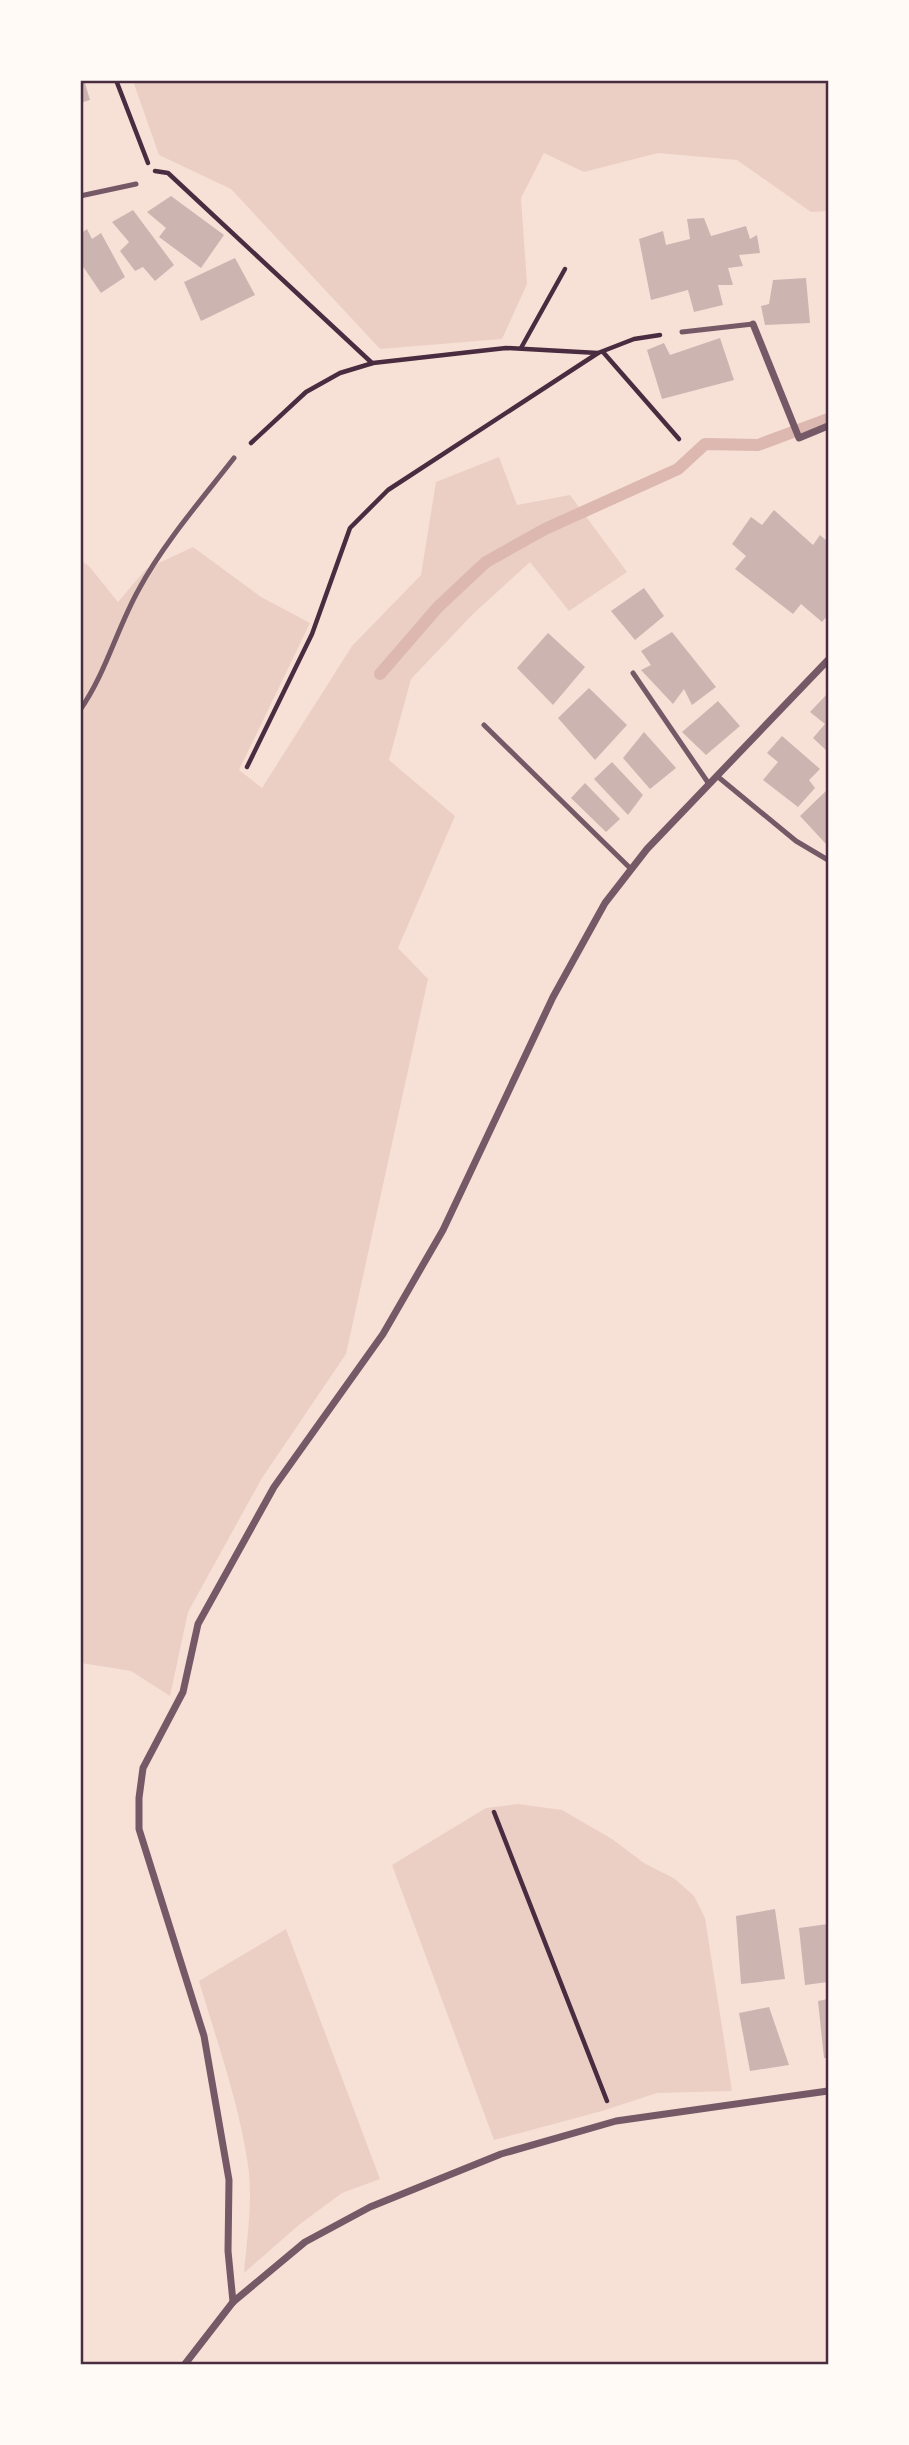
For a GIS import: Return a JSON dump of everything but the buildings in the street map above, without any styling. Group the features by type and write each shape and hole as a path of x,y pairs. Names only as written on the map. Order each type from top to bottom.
{"street":[{"path":"753,324 799,438 828,426"},
{"path":"233,2302 228,2251 229,2179 220,2116 204,2036 139,1829 138,1798 143,1768 183,1692 198,1624 274,1487 383,1334 443,1230 553,998 605,903 647,849 828,660"},
{"path":"185,2364 233,2302 304,2242 370,2207 501,2154 615,2121 828,2091"}],"lane":[{"path":"80,196 136,184"},
{"path":"682,332 753,324"},
{"path":"80,710 92,693 139,588 180,527 234,458"},
{"path":"633,673 709,784"},
{"path":"484,725 631,869"},
{"path":"717,776 796,841 828,860"}],"path":[{"path":"116,80 150,171 168,173 373,363"},
{"path":"521,348 565,269"},
{"path":"247,767 313,634 350,528 388,490 600,352 634,339 682,332"},
{"path":"234,458 306,392 340,373 373,363 506,348 600,352 679,439"},
{"path":"494,1812 597,2081 615,2121"}],"shaded area":[{"path":"133,81 828,81 828,211 811,212 737,160 658,153 584,172 544,153 521,198 527,284 502,339 380,349 231,189 159,155"},
{"path":"499,457 517,505 570,495 627,572 569,611 530,562 473,614 411,679 389,760 455,816 398,948 428,979 346,1354 262,1478 188,1612 170,1696 131,1671 81,1663 81,561 89,566 118,602 146,569 193,547 261,597 310,623 239,770 262,788 352,646 421,575 436,482"},
{"path":"518,1804 562,1810 612,1839 644,1863 675,1879 694,1896 705,1918 732,2091 657,2093 494,2140 392,1865 486,1808"},
{"path":"286,1929 380,2179 342,2193 300,2224 244,2273 250,2206 248,2165 233,2096 199,1981"}],"waterway":[{"path":"380,674 438,607 486,562 545,529 678,469 705,444 758,445 828,419"}]}
